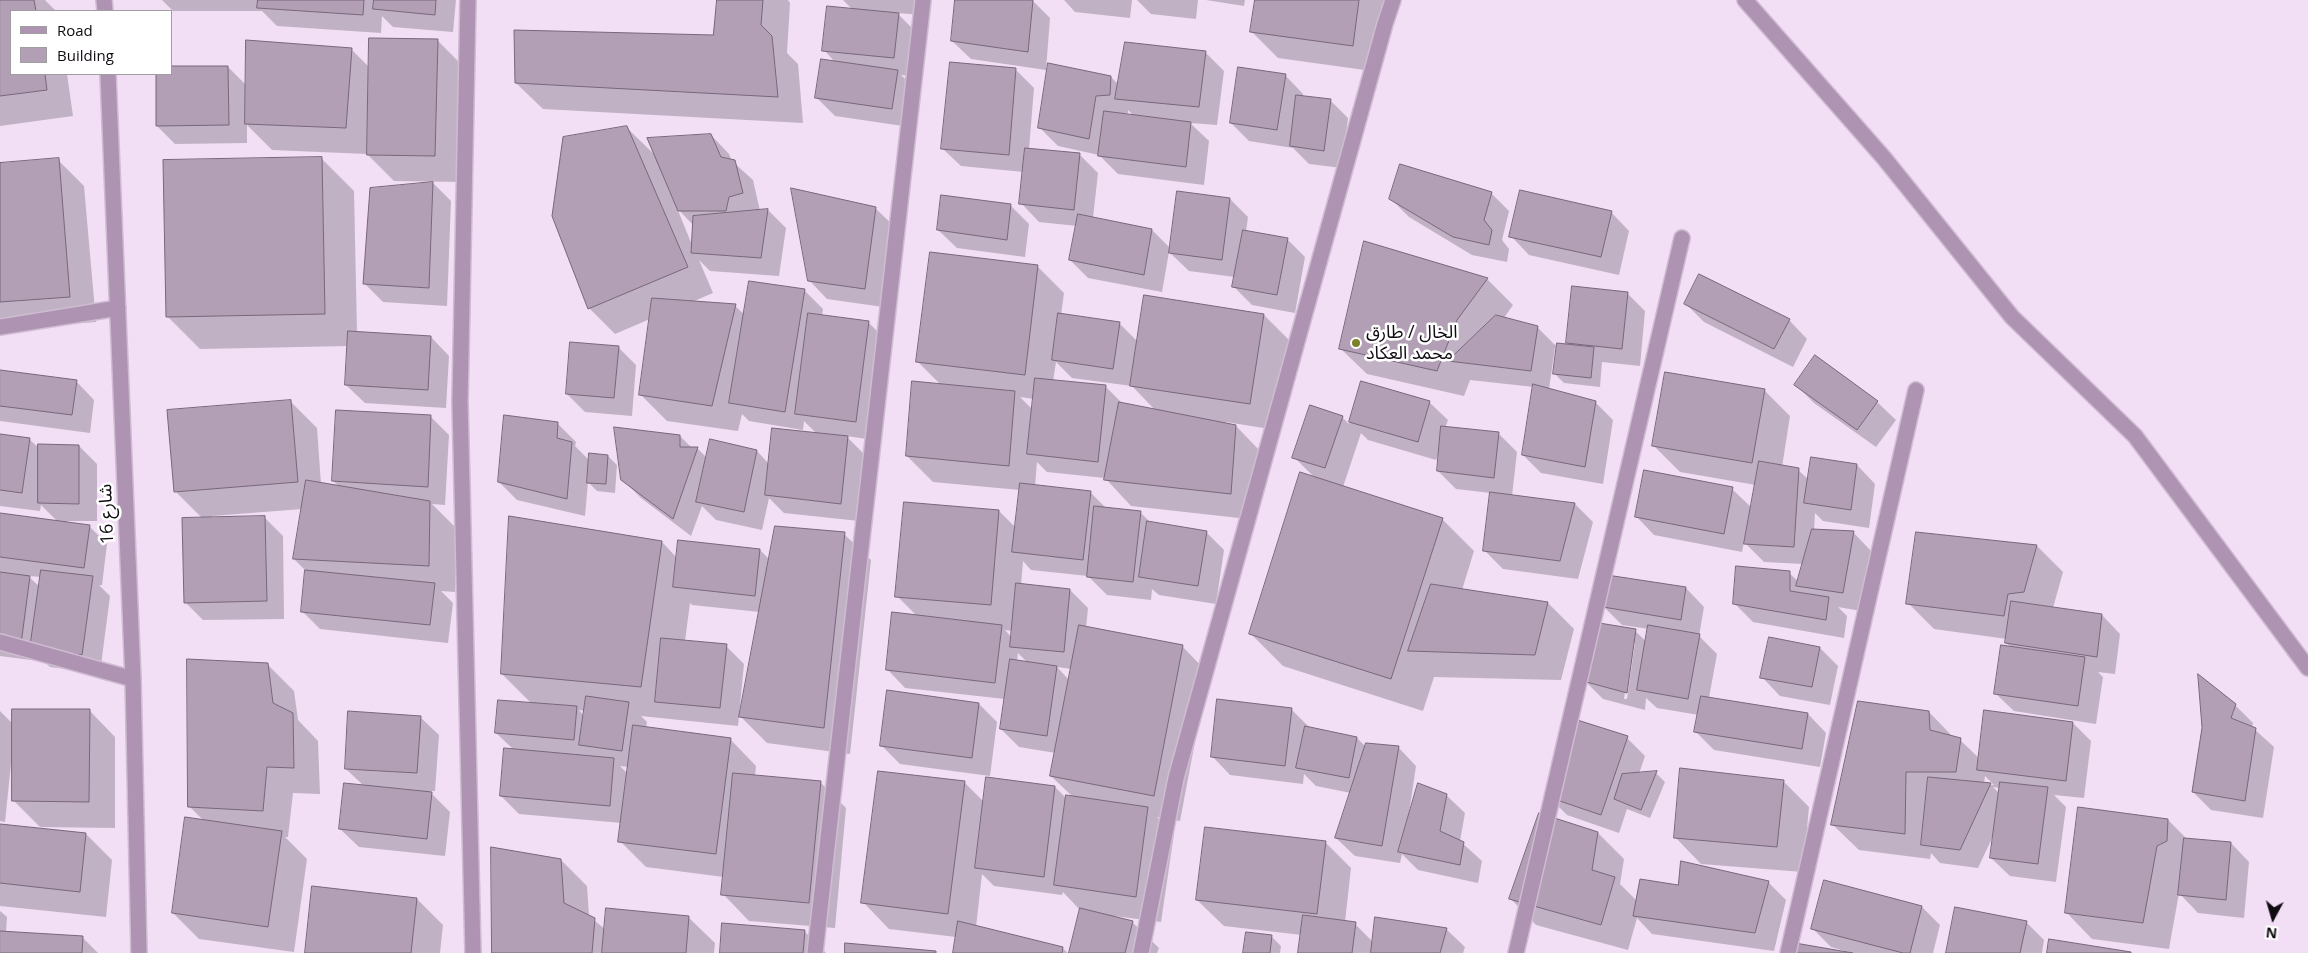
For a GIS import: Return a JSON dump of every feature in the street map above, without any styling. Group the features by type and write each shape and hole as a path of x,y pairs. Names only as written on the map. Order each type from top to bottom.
{"street":[{"path":"468,0 460,402 474,953"},
{"path":"815,953 923,0"},
{"path":"1141,953 1176,778 1393,0"},
{"path":"1746,0 1884,158 2012,317 2135,436 2308,668"},
{"name":"شارع 16","path":"108,75 133,679 139,953"},
{"path":"1516,953 1682,238"},
{"path":"0,327 118,308"},
{"path":"1788,953 1916,390"},
{"path":"0,642 133,679"}],"building":[{"path":"0,0 34,0 36,10 10,10 10,75 45,75 47,90 0,96"},
{"path":"258,0 364,0 363,15 257,8"},
{"path":"374,0 436,0 435,15 373,9"},
{"path":"717,0 763,0 761,25 772,36 778,97 515,83 514,30 713,35"},
{"path":"955,0 1033,0 1028,52 951,41"},
{"path":"1255,0 1359,0 1353,46 1250,32"},
{"path":"827,6 899,13 894,58 822,51"},
{"path":"369,38 438,39 435,156 367,155"},
{"path":"246,40 352,48 346,128 245,124"},
{"path":"1125,42 1206,51 1199,107 1115,99"},
{"path":"821,59 898,70 892,109 815,98"},
{"path":"950,62 1016,68 1009,155 941,149"},
{"path":"1048,63 1111,76 1110,95 1096,96 1089,139 1038,128"},
{"path":"172,66 228,66 229,125 156,126 156,75 172,75"},
{"path":"1238,67 1286,74 1277,130 1230,123"},
{"path":"1296,95 1331,99 1324,151 1290,146"},
{"path":"1104,111 1191,122 1186,167 1098,156"},
{"path":"627,126 688,267 588,309 552,216 563,137"},
{"path":"711,134 721,157 735,160 743,193 729,197 726,211 678,211 647,138"},
{"path":"1025,148 1080,153 1074,210 1019,204"},
{"path":"322,157 325,314 166,317 163,160"},
{"path":"59,158 70,297 0,302 0,163"},
{"path":"1400,164 1492,192 1484,220 1492,230 1489,245 1453,237 1389,199"},
{"path":"433,182 429,288 363,284 370,188"},
{"path":"791,188 876,207 865,289 808,281"},
{"path":"1520,190 1612,211 1601,257 1509,237"},
{"path":"1177,191 1230,198 1222,260 1169,253"},
{"path":"941,195 1011,204 1007,240 937,230"},
{"path":"768,209 761,258 691,253 693,216"},
{"path":"1078,214 1152,229 1144,275 1069,260"},
{"path":"1243,230 1288,238 1277,295 1232,287"},
{"path":"1364,241 1488,278 1457,320 1437,371 1339,349"},
{"path":"930,252 1038,265 1025,375 916,362"},
{"path":"1699,274 1790,319 1774,349 1684,304"},
{"path":"749,281 805,289 785,412 729,403"},
{"path":"1572,286 1628,292 1622,349 1566,343"},
{"path":"1144,295 1264,314 1250,404 1130,386"},
{"path":"652,298 736,304 712,406 639,395"},
{"path":"808,313 869,321 856,422 795,414"},
{"path":"1058,313 1120,322 1113,369 1052,360"},
{"path":"1496,315 1538,326 1531,371 1448,361"},
{"path":"348,331 431,336 428,390 345,385"},
{"path":"570,342 619,346 614,398 566,394"},
{"path":"1557,343 1594,347 1591,378 1553,374"},
{"path":"1815,355 1878,401 1857,430 1794,385"},
{"path":"0,370 77,380 72,415 0,406"},
{"path":"1665,372 1765,389 1752,463 1652,446"},
{"path":"1035,378 1106,385 1098,462 1027,454"},
{"path":"912,381 1015,391 1009,466 906,456"},
{"path":"1361,381 1430,401 1418,442 1349,422"},
{"path":"1533,384 1596,401 1585,467 1522,455"},
{"path":"291,400 298,482 174,492 167,410"},
{"path":"1119,402 1236,425 1231,494 1104,480"},
{"path":"1310,405 1343,416 1325,468 1292,458"},
{"path":"336,410 431,415 428,487 332,481"},
{"path":"504,415 558,422 557,438 572,442 567,499 498,482"},
{"path":"1441,426 1499,432 1494,478 1437,471"},
{"path":"614,427 680,435 680,447 698,447 673,519 621,480"},
{"path":"772,428 848,436 841,504 765,495"},
{"path":"0,434 30,438 22,493 0,490"},
{"path":"710,439 757,450 744,512 696,502"},
{"path":"38,444 79,445 79,504 38,503"},
{"path":"589,453 608,455 606,484 587,483"},
{"path":"1811,457 1857,464 1851,510 1804,503"},
{"path":"1759,461 1799,468 1794,547 1744,544"},
{"path":"1644,470 1733,487 1724,534 1635,517"},
{"path":"1300,472 1443,518 1391,679 1249,634"},
{"path":"306,480 430,501 429,566 293,559"},
{"path":"1020,483 1091,491 1083,560 1012,552"},
{"path":"1490,492 1575,503 1560,561 1483,551"},
{"path":"904,502 999,510 991,605 895,597"},
{"path":"1094,506 1141,511 1133,582 1087,577"},
{"path":"0,513 90,525 84,568 0,557"},
{"path":"265,516 267,601 184,603 182,518"},
{"path":"509,516 662,541 641,687 501,674"},
{"path":"1147,521 1207,531 1198,586 1139,577"},
{"path":"775,526 845,532 824,728 739,717"},
{"path":"1812,529 1854,531 1843,593 1796,586"},
{"path":"1916,532 2037,545 2024,592 2008,594 2004,616 1906,604"},
{"path":"678,540 760,549 755,596 673,587"},
{"path":"1736,566 1790,571 1790,591 1829,597 1826,620 1733,604"},
{"path":"41,570 93,576 82,655 30,649"},
{"path":"305,570 435,583 430,625 301,612"},
{"path":"0,572 30,576 21,644 0,641"},
{"path":"1607,575 1686,587 1681,620 1603,607"},
{"path":"1016,583 1070,589 1064,652 1010,647"},
{"path":"1431,584 1548,602 1535,655 1408,651"},
{"path":"2011,601 2102,614 2097,657 2005,643"},
{"path":"892,612 1002,625 995,683 886,670"},
{"path":"1599,623 1636,629 1627,693 1583,681"},
{"path":"1079,625 1183,645 1154,796 1050,776"},
{"path":"1648,625 1700,634 1688,699 1637,690"},
{"path":"1769,637 1820,647 1812,687 1760,678"},
{"path":"661,638 727,644 720,708 655,702"},
{"path":"2001,645 2085,657 2078,706 1994,694"},
{"path":"187,659 268,663 273,703 293,713 294,768 267,767 263,811 188,807"},
{"path":"1010,659 1057,666 1047,736 1000,729"},
{"path":"2198,674 2236,704 2231,718 2256,728 2245,801 2192,792 2202,728"},
{"path":"887,690 979,703 972,758 880,746"},
{"path":"586,696 629,702 622,751 579,745"},
{"path":"1701,696 1808,713 1802,749 1694,732"},
{"path":"1217,699 1292,708 1285,766 1211,757"},
{"path":"498,700 577,706 574,740 495,733"},
{"path":"1858,701 1929,711 1930,730 1961,738 1956,772 1906,772 1905,834 1831,825"},
{"path":"12,709 90,709 89,802 12,801"},
{"path":"1984,710 2073,722 2066,781 1977,770"},
{"path":"348,711 421,716 417,773 345,769"},
{"path":"1574,719 1628,736 1601,815 1548,797"},
{"path":"633,725 731,738 716,854 618,842"},
{"path":"1305,726 1357,737 1349,778 1296,768"},
{"path":"1366,743 1399,746 1382,846 1335,838"},
{"path":"504,748 614,758 610,806 500,796"},
{"path":"1680,768 1784,780 1777,847 1674,838"},
{"path":"878,771 965,781 948,914 861,903"},
{"path":"1657,771 1641,810 1614,799 1622,774"},
{"path":"733,773 821,781 809,903 721,895"},
{"path":"986,777 1055,786 1044,877 975,868"},
{"path":"1928,777 1991,783 1960,850 1921,845"},
{"path":"2000,782 2048,787 2038,864 1990,858"},
{"path":"344,783 432,792 427,839 339,829"},
{"path":"1418,783 1447,794 1440,831 1464,842 1460,865 1398,852"},
{"path":"1066,795 1148,807 1136,897 1054,885"},
{"path":"2078,807 2168,819 2167,841 2157,846 2143,923 2065,913"},
{"path":"1539,813 1598,832 1592,870 1615,877 1601,925 1509,899"},
{"path":"185,817 282,831 268,927 172,913"},
{"path":"0,824 86,833 80,892 0,883"},
{"path":"1205,827 1326,841 1317,914 1196,900"},
{"path":"2184,838 2231,842 2226,900 2178,895"},
{"path":"491,847 561,859 564,903 595,918 592,953 492,953"},
{"path":"1681,861 1769,881 1755,933 1633,916 1640,879 1678,885"},
{"path":"1824,880 1922,906 1910,953 1903,953 1811,929"},
{"path":"312,886 417,898 411,953 305,953"},
{"path":"1955,907 2027,921 2020,953 1946,953"},
{"path":"606,908 689,916 686,953 602,953"},
{"path":"1080,908 1133,921 1125,953 1069,953"},
{"path":"1303,915 1356,922 1352,953 1298,953"},
{"path":"1375,917 1447,928 1440,953 1371,953"},
{"path":"958,921 1063,947 1062,953 953,953"},
{"path":"722,923 805,930 803,953 720,953"},
{"path":"0,931 83,936 82,953 0,953"},
{"path":"1246,932 1272,935 1270,953 1243,953"},
{"path":"2049,939 2131,952 2131,953 2047,953"},
{"path":"845,943 936,951 936,953 845,953"},
{"path":"1795,943 1853,953 1793,953"}],"place":[{"name":"الخال / طارق محمد العكاد","path":"1356,343"}]}
